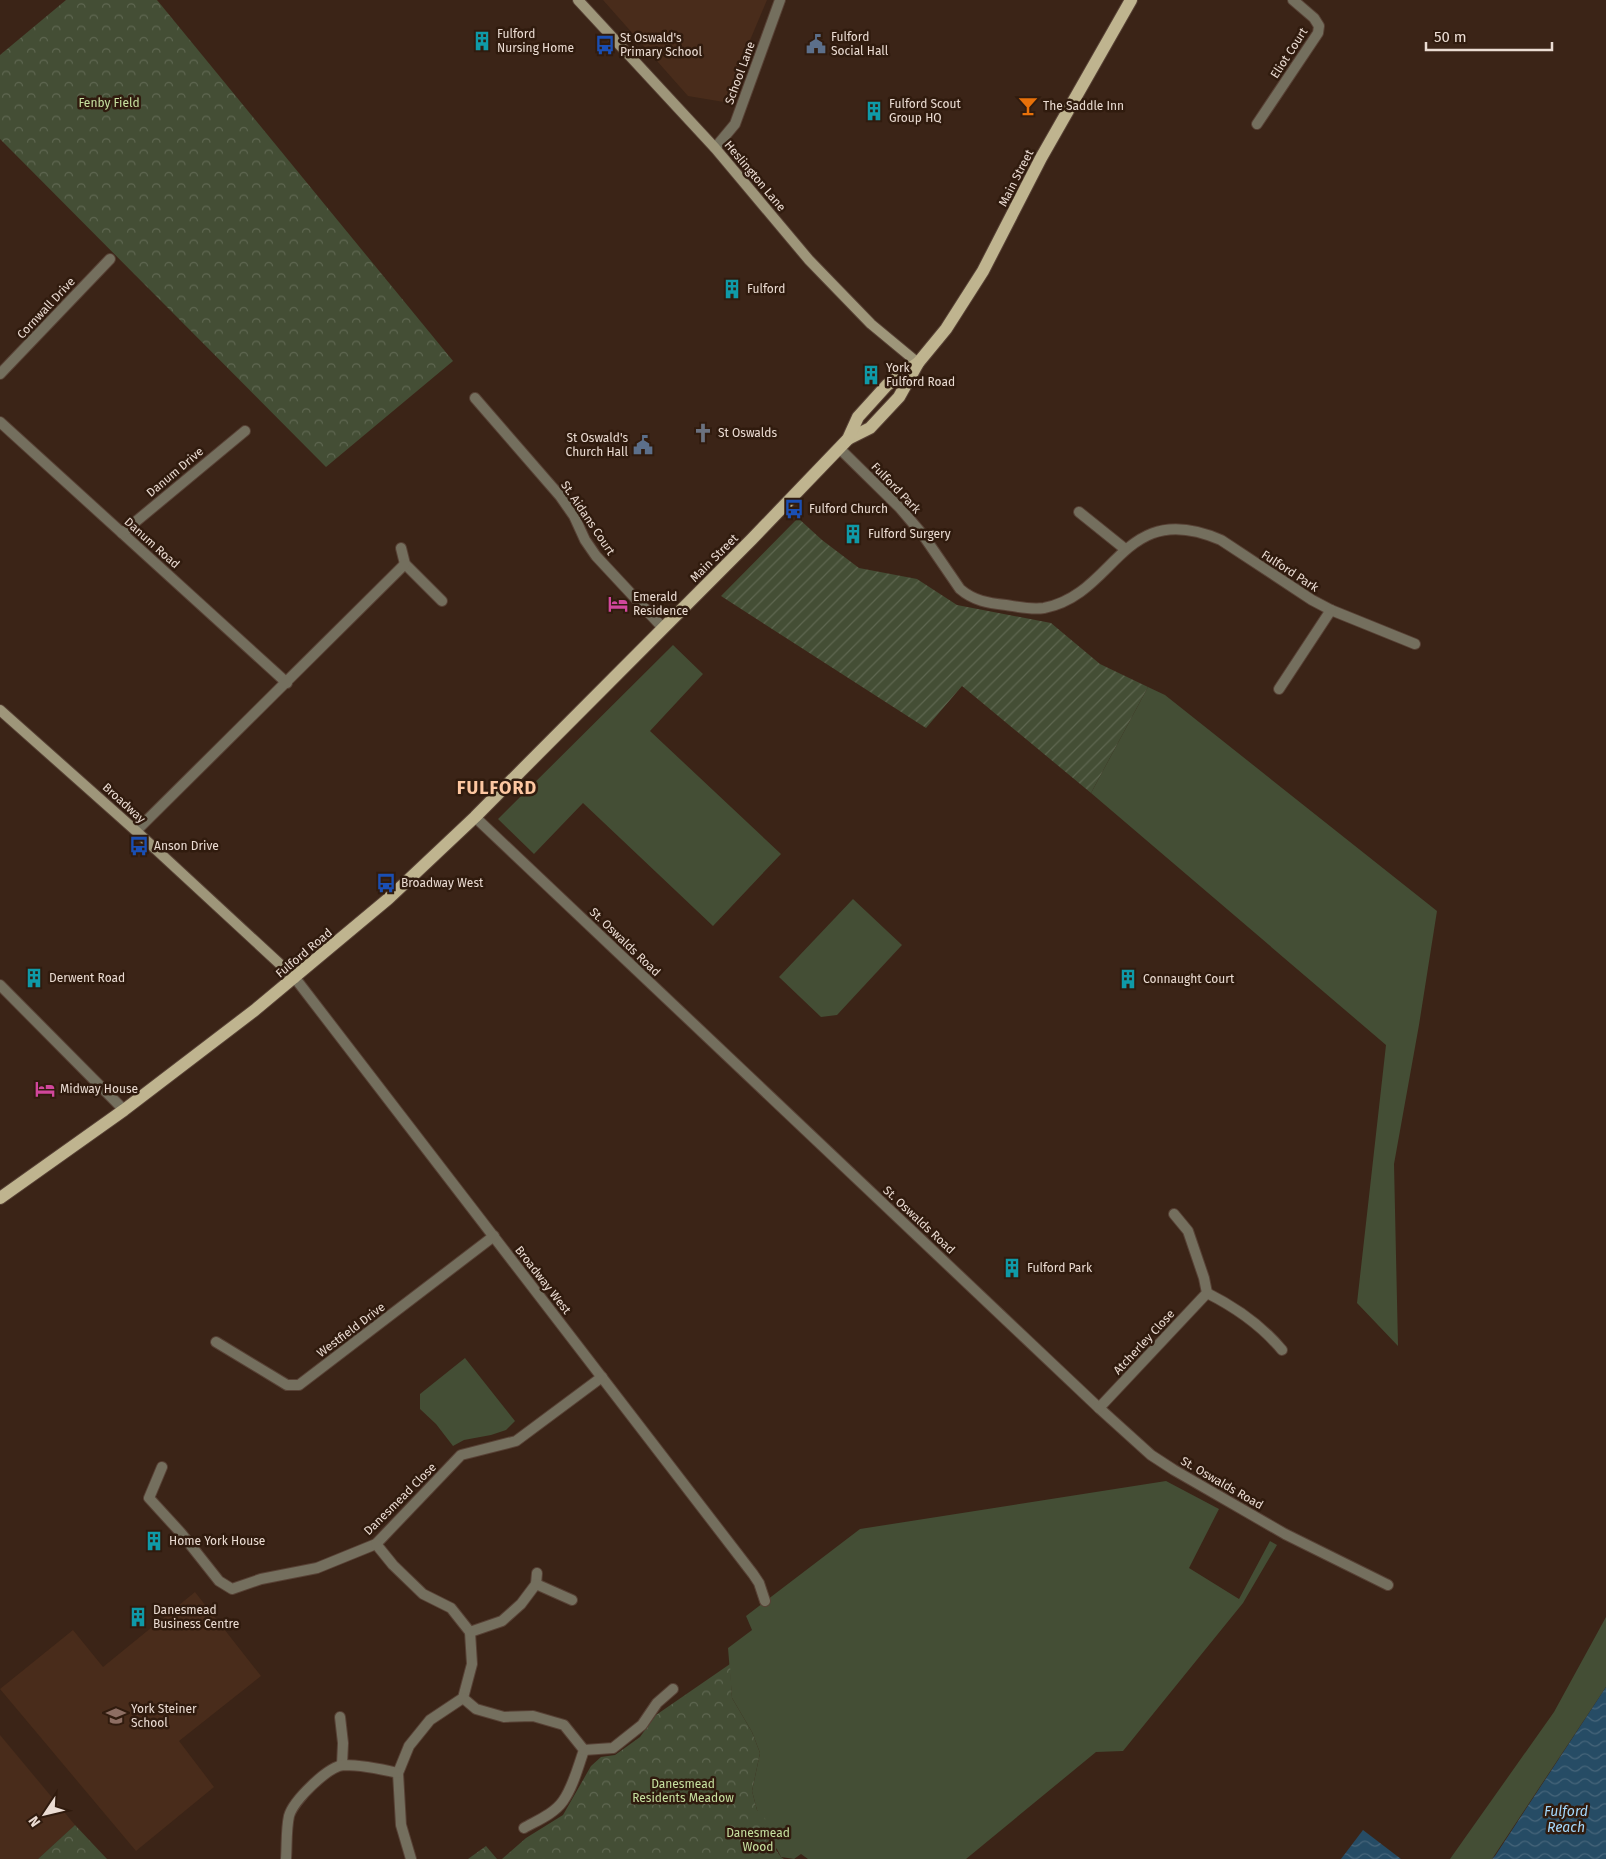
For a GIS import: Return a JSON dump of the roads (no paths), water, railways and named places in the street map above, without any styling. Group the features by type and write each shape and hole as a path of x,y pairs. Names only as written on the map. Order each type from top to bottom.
{"main road":[{"name":"Main Street","path":"596,695 752,539 843,444 858,418 887,385 918,363 946,329 983,271 1041,158 1131,0"},
{"name":"Fulford Road","path":"0,1198 124,1110 295,978 388,899 475,817 596,695"}],"street":[{"name":"Heslington Lane","path":"578,0 715,148 821,274 871,324 918,363"},
{"name":"School Lane","path":"715,148 735,124 780,0"},
{"name":"Eliot Court","path":"1257,124 1318,33 1319,26 1314,18 1292,0"},
{"name":"Cornwall Drive","path":"0,374 110,259"},
{"name":"St. Aidans Court","path":"475,398 560,496 574,516 585,540 596,556 663,628"},
{"name":"Danum Road","path":"0,422 286,682"},
{"name":"Danum Drive","path":"122,533 245,431"},
{"name":"Fulford Park","path":"843,444 923,535 960,589 968,596 979,601 1033,609 1055,605 1079,593 1125,549 1148,535 1170,530 1188,529 1205,533 1221,540 1312,600 1331,610 1415,644"},
{"path":"1079,512 1125,549"},
{"path":"400,548 405,564 442,601"},
{"path":"136,831 405,564"},
{"path":"1279,688 1331,610"},
{"name":"Broadway","path":"0,710 136,831 295,978"},
{"name":"St. Oswalds Road","path":"475,817 1099,1408 1151,1455 1285,1534 1388,1585"},
{"name":"Broadway West","path":"295,978 754,1574 765,1601"},
{"path":"0,985 124,1110"},
{"path":"1174,1214 1188,1231 1204,1278 1207,1293 1227,1303 1268,1334 1282,1350"},
{"name":"Westfield Drive","path":"216,1342 287,1385 299,1385 494,1236"},
{"name":"Atcherley Close","path":"1099,1408 1207,1293"},
{"name":"Danesmead Close","path":"162,1466 149,1498 181,1533 219,1581 232,1589 261,1579 317,1568 376,1544 461,1455 516,1441 602,1377"},
{"path":"376,1544 393,1565 424,1594 451,1608 470,1632 472,1664 463,1698 430,1720 409,1746 398,1773 401,1825 412,1859"},
{"path":"470,1632 502,1621 521,1604 536,1584 537,1572"},
{"path":"536,1584 572,1600"},
{"path":"584,1750 613,1748 642,1725 657,1703 674,1689"},
{"path":"463,1698 476,1709 504,1717 533,1716 564,1725 584,1750"},
{"path":"340,1717 343,1743 342,1765"},
{"path":"524,1828 545,1816 562,1802 584,1750"},
{"path":"286,1859 289,1816 296,1802 318,1778 342,1765 377,1768 398,1773"}],"water":[{"name":"Fulford Reach","path":"1606,1687 1606,1859 1492,1859 1495,1856"},
{"path":"1363,1830 1401,1859 1341,1859"}],"place":[{"name":"Fulford Nursing Home","path":"482,41"},
{"name":"Fulford Social Hall","path":"816,44"},
{"name":"St Oswald's Primary School","path":"605,45"},
{"name":"The Saddle Inn","path":"1028,106"},
{"name":"Fulford Scout Group HQ","path":"874,111"},
{"name":"Fulford","path":"732,289"},
{"name":"York Fulford Road","path":"871,375"},
{"name":"St Oswalds","path":"703,433"},
{"name":"St Oswald's Church Hall","path":"643,445"},
{"name":"Fulford Church","path":"794,509"},
{"name":"Fulford Surgery","path":"853,534"},
{"name":"Emerald Residence","path":"618,604"},
{"name":"Anson Drive","path":"139,846"},
{"name":"Broadway West","path":"386,883"},
{"name":"Derwent Road","path":"34,978"},
{"name":"Connaught Court","path":"1128,979"},
{"name":"Midway House","path":"45,1089"},
{"name":"Fulford Park","path":"1012,1268"},
{"name":"Home York House","path":"154,1541"},
{"name":"Danesmead Business Centre","path":"138,1617"},
{"name":"York Steiner School","path":"116,1716"}],"district":[{"name":"FULFORD","path":"497,788"}],"park label":[{"name":"Fenby Field","path":"109,103"},
{"name":"Danesmead Residents Meadow","path":"683,1791"},
{"name":"Danesmead Wood","path":"758,1840"}]}
